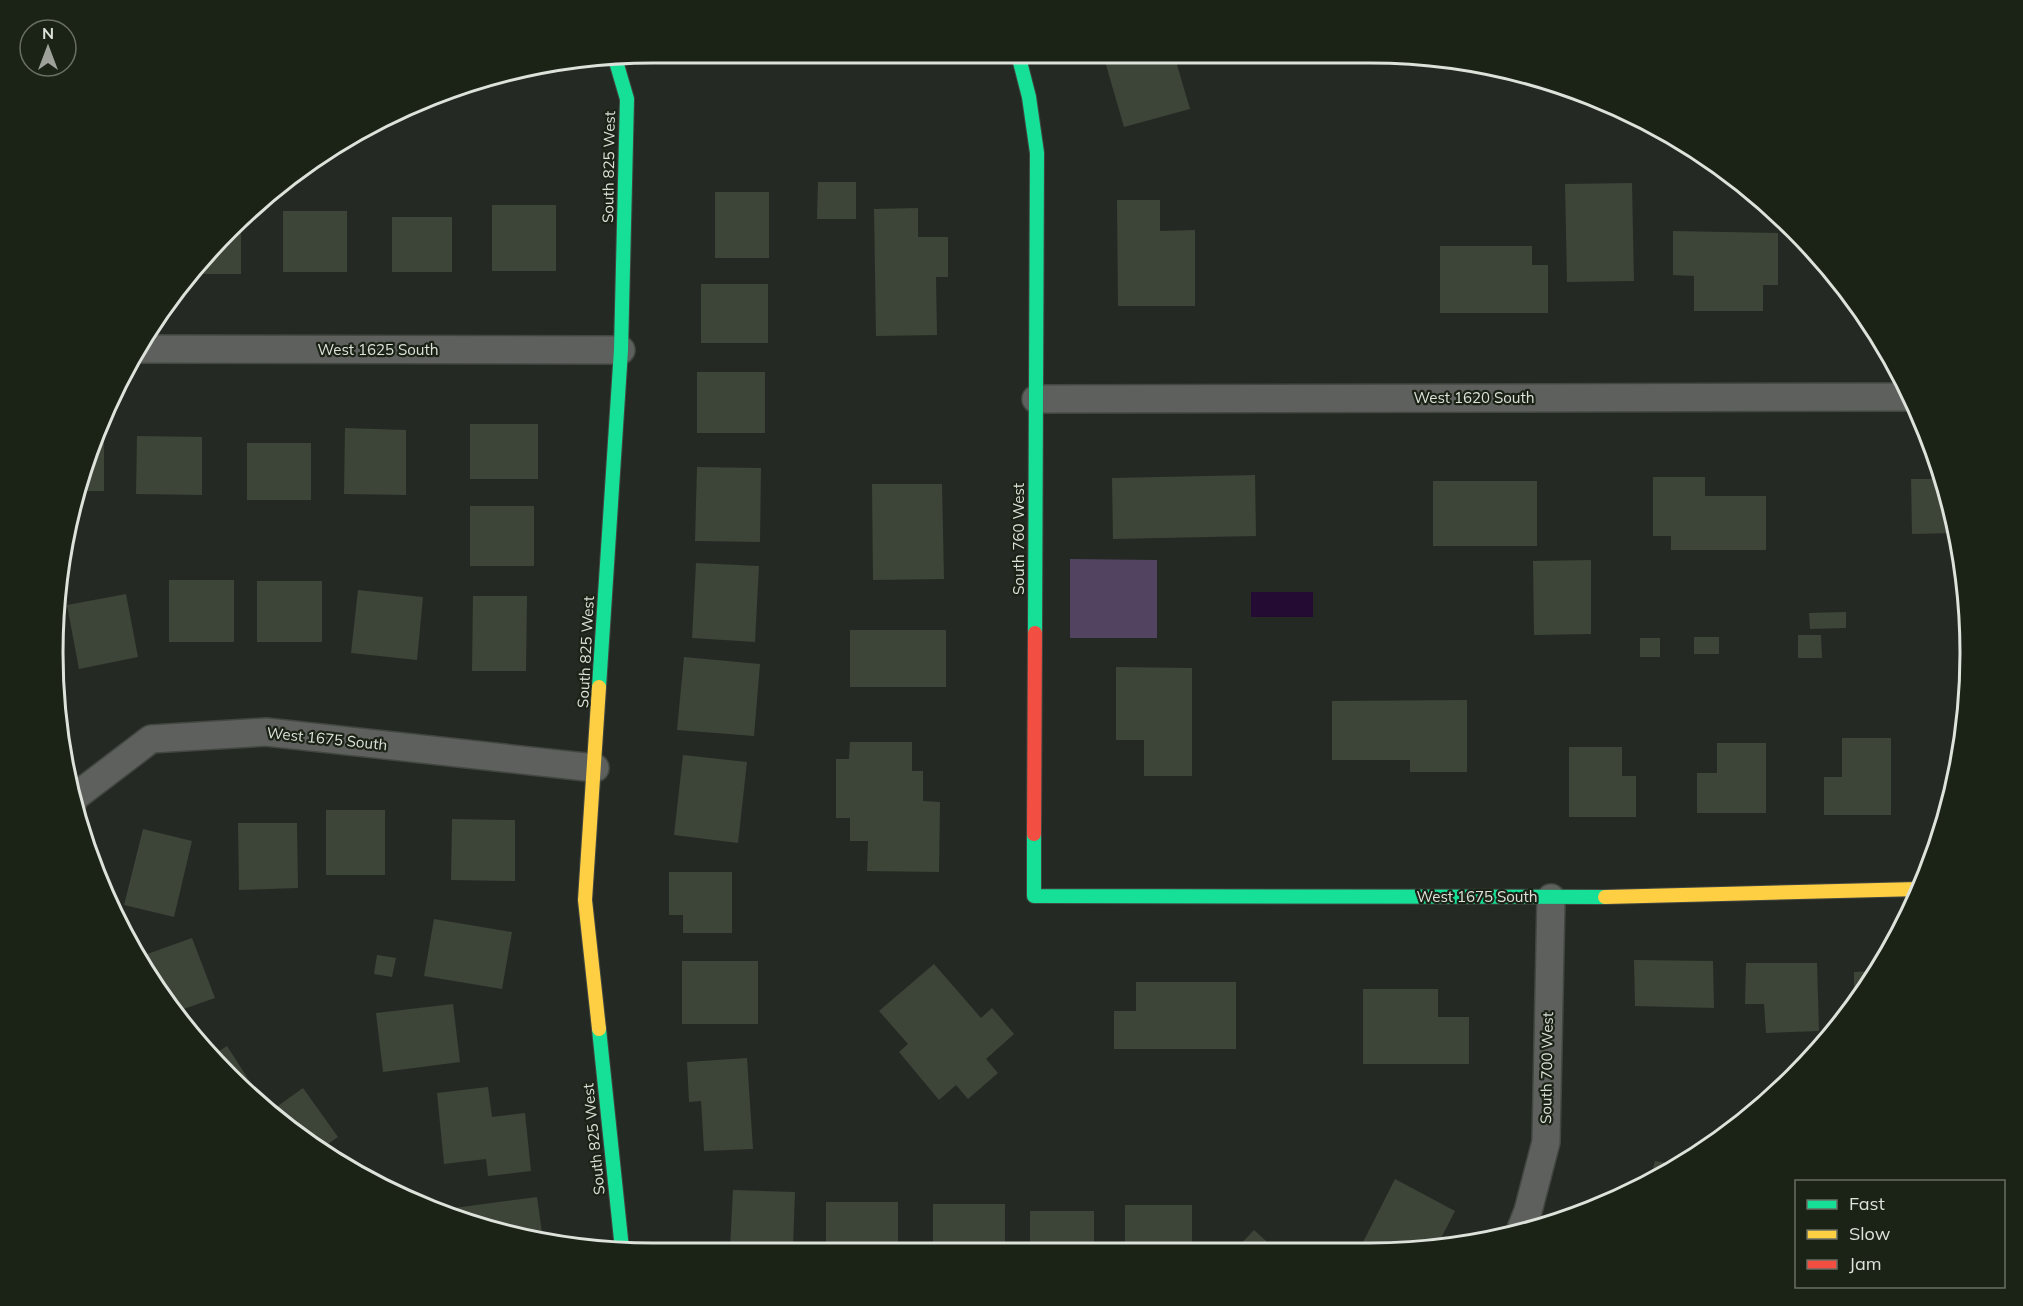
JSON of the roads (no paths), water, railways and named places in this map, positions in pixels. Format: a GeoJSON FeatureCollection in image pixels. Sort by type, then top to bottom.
{"type":"FeatureCollection","features":[{"type":"Feature","properties":{"kind":"street","name":"South 760 West"},"geometry":{"type":"LineString","coordinates":[[1020,63],[1034,126],[1037,182],[1034,896]]}},
{"type":"Feature","properties":{"kind":"street","name":"South 825 West"},"geometry":{"type":"LineString","coordinates":[[617,64],[627,99],[621,350],[585,900],[621,1242]]}},
{"type":"Feature","properties":{"kind":"street","name":"West 1625 South"},"geometry":{"type":"LineString","coordinates":[[147,349],[621,350]]}},
{"type":"Feature","properties":{"kind":"street","name":"West 1620 South"},"geometry":{"type":"LineString","coordinates":[[1036,399],[1901,397]]}},
{"type":"Feature","properties":{"kind":"street","name":"West 1675 South"},"geometry":{"type":"LineString","coordinates":[[80,795],[152,740],[266,732],[595,768]]}},
{"type":"Feature","properties":{"kind":"street","name":"West 1675 South"},"geometry":{"type":"LineString","coordinates":[[1034,896],[1551,898],[1910,889]]}},
{"type":"Feature","properties":{"kind":"street","name":"South 700 West"},"geometry":{"type":"LineString","coordinates":[[1524,1223],[1546,1142],[1551,898]]}}]}
